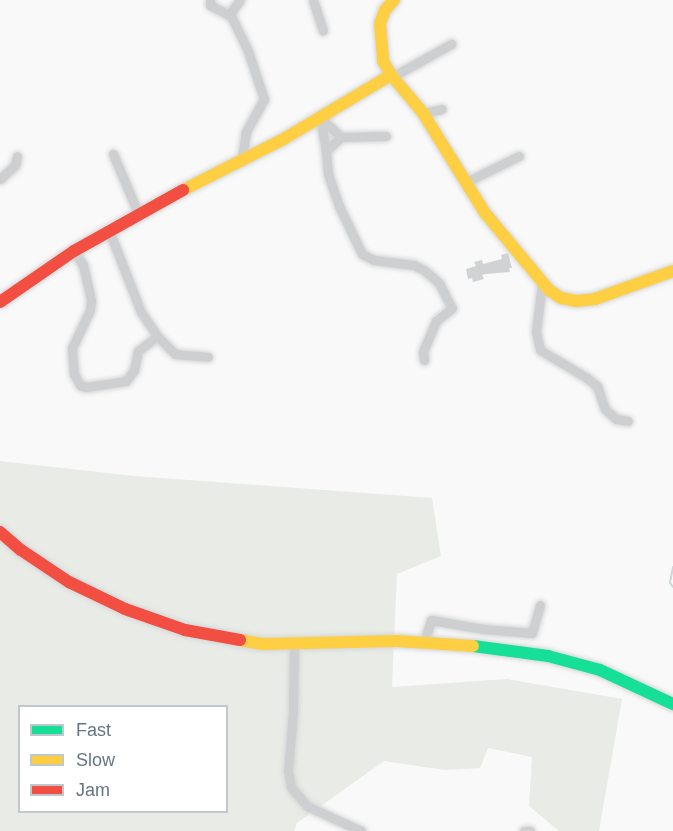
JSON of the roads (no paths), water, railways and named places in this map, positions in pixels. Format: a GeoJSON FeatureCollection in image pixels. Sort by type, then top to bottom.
{"type":"FeatureCollection","features":[{"type":"Feature","properties":{"kind":"street"},"geometry":{"type":"LineString","coordinates":[[210,0],[210,5],[231,16],[248,51],[264,99],[246,132],[241,162]]}},
{"type":"Feature","properties":{"kind":"street"},"geometry":{"type":"LineString","coordinates":[[231,16],[231,12],[240,0]]}},
{"type":"Feature","properties":{"kind":"street"},"geometry":{"type":"LineString","coordinates":[[313,0],[323,30]]}},
{"type":"Feature","properties":{"kind":"street"},"geometry":{"type":"LineString","coordinates":[[394,0],[385,10],[380,24],[383,61],[391,76],[423,112],[485,213],[542,283],[561,298],[577,301],[615,293],[673,271]]}},
{"type":"Feature","properties":{"kind":"street"},"geometry":{"type":"LineString","coordinates":[[0,302],[74,251],[110,233],[138,213],[241,162],[451,44]]}},
{"type":"Feature","properties":{"kind":"street"},"geometry":{"type":"LineString","coordinates":[[423,112],[442,109]]}},
{"type":"Feature","properties":{"kind":"street"},"geometry":{"type":"LineString","coordinates":[[320,117],[341,137]]}},
{"type":"Feature","properties":{"kind":"street"},"geometry":{"type":"LineString","coordinates":[[320,117],[330,186],[362,254],[374,260],[414,265],[439,283],[446,293],[452,308],[436,321],[423,352],[424,360]]}},
{"type":"Feature","properties":{"kind":"street"},"geometry":{"type":"LineString","coordinates":[[326,151],[341,137],[386,136]]}},
{"type":"Feature","properties":{"kind":"street"},"geometry":{"type":"LineString","coordinates":[[113,154],[138,213]]}},
{"type":"Feature","properties":{"kind":"street"},"geometry":{"type":"LineString","coordinates":[[0,179],[15,165],[17,156]]}},
{"type":"Feature","properties":{"kind":"street"},"geometry":{"type":"LineString","coordinates":[[466,182],[519,156]]}},
{"type":"Feature","properties":{"kind":"street"},"geometry":{"type":"LineString","coordinates":[[110,233],[141,312],[157,336],[175,354],[208,357]]}},
{"type":"Feature","properties":{"kind":"street"},"geometry":{"type":"LineString","coordinates":[[74,251],[83,266],[92,300],[90,310],[72,348],[74,374],[80,385],[93,386],[126,381],[134,370],[138,351],[157,336]]}},
{"type":"Feature","properties":{"kind":"street"},"geometry":{"type":"LineString","coordinates":[[542,283],[537,332],[540,350],[587,378],[597,387],[605,409],[615,419],[628,421]]}},
{"type":"Feature","properties":{"kind":"street"},"geometry":{"type":"LineString","coordinates":[[0,532],[21,550],[69,582],[125,609],[185,630],[235,641],[263,644],[424,642],[500,648],[548,656],[600,670],[673,704]]}},
{"type":"Feature","properties":{"kind":"street"},"geometry":{"type":"LineString","coordinates":[[424,642],[431,621],[483,629],[532,633],[540,605]]}},
{"type":"Feature","properties":{"kind":"street"},"geometry":{"type":"LineString","coordinates":[[294,642],[293,712],[288,771],[291,787],[297,798],[307,806],[361,831]]}},
{"type":"Feature","properties":{"kind":"street"},"geometry":{"type":"LineString","coordinates":[[524,831],[530,831]]}},
{"type":"Feature","properties":{"kind":"waterway"},"geometry":{"type":"LineString","coordinates":[[673,567],[670,583],[673,587]]}}]}
